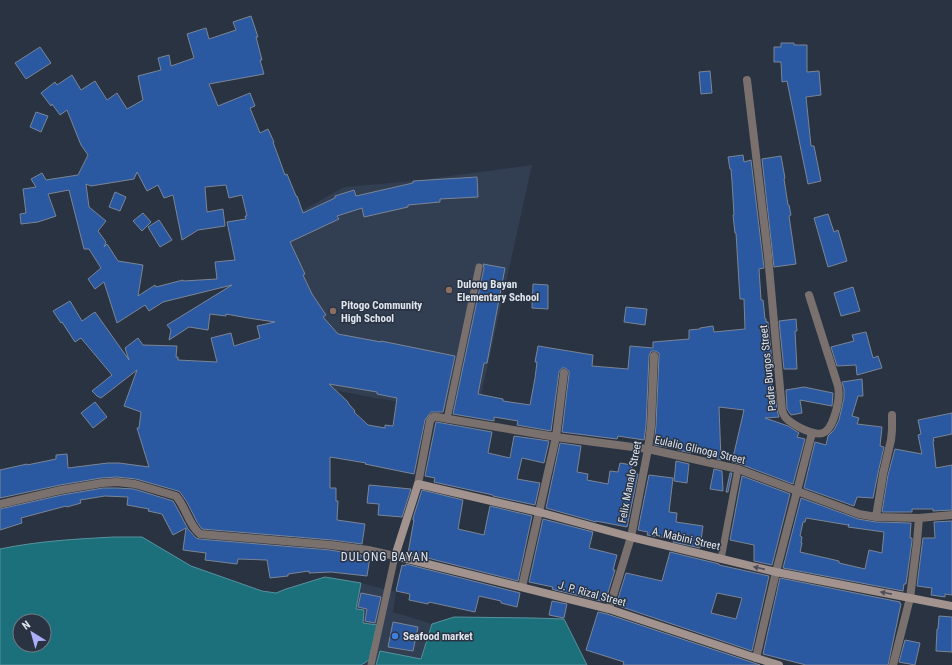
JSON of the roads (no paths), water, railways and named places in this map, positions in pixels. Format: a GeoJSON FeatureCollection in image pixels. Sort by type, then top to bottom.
{"type":"FeatureCollection","features":[{"type":"Feature","properties":{"kind":"street","name":"Padre Burgos Street"},"geometry":{"type":"LineString","coordinates":[[747,80],[768,256],[782,410],[787,419],[812,433]]}},
{"type":"Feature","properties":{"kind":"street"},"geometry":{"type":"LineString","coordinates":[[756,658],[796,491],[812,433],[821,434],[830,428],[838,403],[838,386],[809,295]]}},
{"type":"Feature","properties":{"kind":"street","name":"Felix Manalo Street"},"geometry":{"type":"LineString","coordinates":[[609,610],[630,537],[648,449],[651,426],[654,356]]}},
{"type":"Feature","properties":{"kind":"street"},"geometry":{"type":"LineString","coordinates":[[522,587],[556,437],[564,373]]}},
{"type":"Feature","properties":{"kind":"street"},"geometry":{"type":"LineString","coordinates":[[876,516],[883,474],[891,440],[892,414]]}},
{"type":"Feature","properties":{"kind":"street","name":"Eulalio Glinoga Street"},"geometry":{"type":"LineString","coordinates":[[418,484],[430,421],[433,417],[437,417],[556,437],[648,449],[738,469],[859,514],[919,518],[952,515]]}},
{"type":"Feature","properties":{"kind":"street"},"geometry":{"type":"LineString","coordinates":[[0,504],[61,490],[102,483],[117,482],[135,484],[176,496],[195,530],[200,534],[331,545],[368,550],[395,556],[418,484]]}},
{"type":"Feature","properties":{"kind":"street","name":"A. Mabini Street"},"geometry":{"type":"LineString","coordinates":[[418,484],[539,512],[630,537],[776,572],[952,606]]}},
{"type":"Feature","properties":{"kind":"street"},"geometry":{"type":"LineString","coordinates":[[893,665],[910,598],[919,518]]}},
{"type":"Feature","properties":{"kind":"street","name":"J. P. Rizal Street"},"geometry":{"type":"LineString","coordinates":[[395,556],[609,610],[779,665]]}},
{"type":"Feature","properties":{"kind":"lane"},"geometry":{"type":"LineString","coordinates":[[447,419],[479,267]]}},
{"type":"Feature","properties":{"kind":"lane"},"geometry":{"type":"LineString","coordinates":[[721,559],[738,469]]}},
{"type":"Feature","properties":{"kind":"lane"},"geometry":{"type":"LineString","coordinates":[[371,665],[395,556]]}},
{"type":"Feature","properties":{"kind":"water"},"geometry":{"type":"Polygon","coordinates":[[[142,537],[191,566],[262,591],[276,593],[325,577],[361,583],[356,609],[364,610],[363,623],[377,625],[369,660],[361,665],[0,665],[0,549],[43,542],[142,537]]]}},
{"type":"Feature","properties":{"kind":"water"},"geometry":{"type":"Polygon","coordinates":[[[454,617],[564,619],[587,665],[376,665],[380,651],[421,659],[432,624],[454,617]]]}},
{"type":"Feature","properties":{"kind":"place","name":"Dulong Bayan Elementary School"},"geometry":{"type":"Point","coordinates":[449,290]}},
{"type":"Feature","properties":{"kind":"place","name":"Pitogo Community High School"},"geometry":{"type":"Point","coordinates":[333,311]}},
{"type":"Feature","properties":{"kind":"place","name":"Seafood market"},"geometry":{"type":"Point","coordinates":[395,636]}},
{"type":"Feature","properties":{"kind":"district","name":"DULONG BAYAN"},"geometry":{"type":"Point","coordinates":[385,557]}}]}
